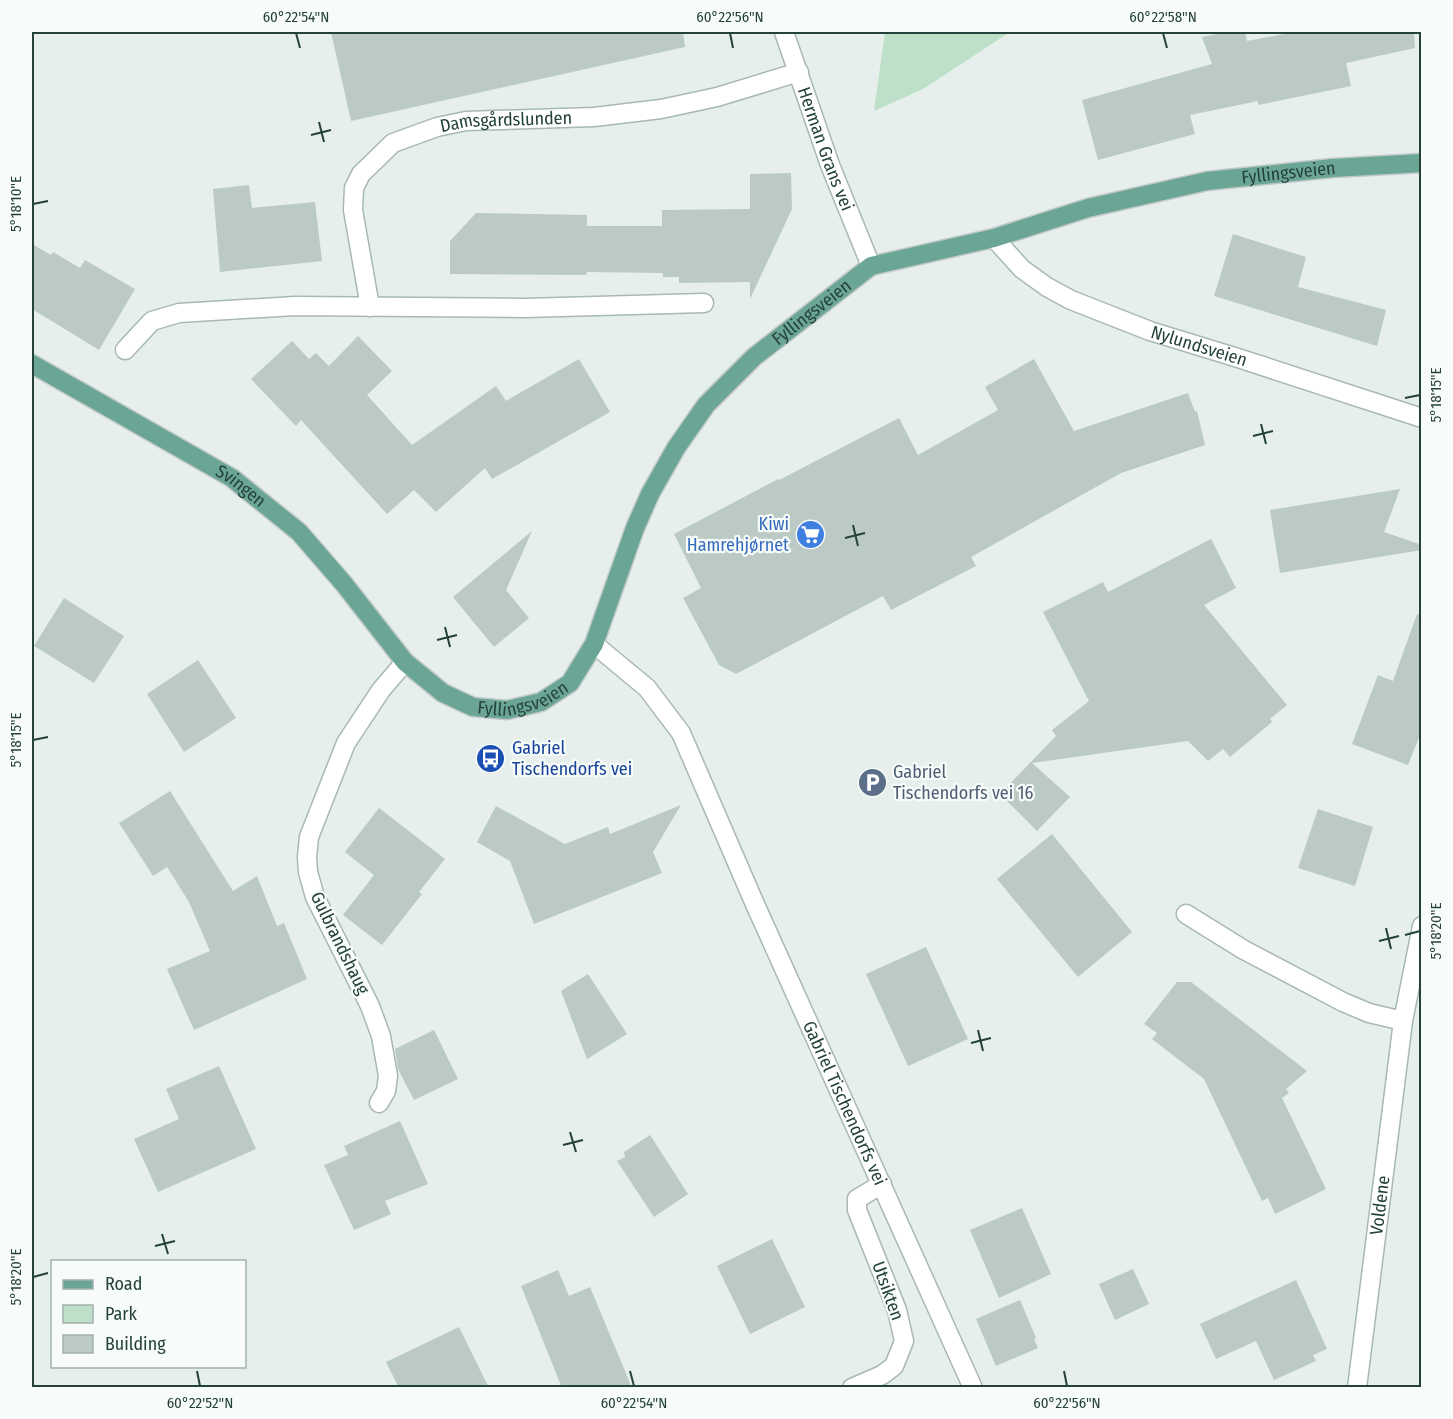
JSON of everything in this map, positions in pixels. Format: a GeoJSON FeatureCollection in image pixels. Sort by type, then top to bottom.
{"type":"FeatureCollection","features":[{"type":"Feature","properties":{"kind":"main road","name":"Fyllingsveien"},"geometry":{"type":"LineString","coordinates":[[405,662],[442,693],[473,707],[507,710],[542,702],[570,683],[594,644],[635,528],[650,494],[676,448],[706,405],[754,357],[871,266],[994,238],[1088,208],[1207,181],[1298,171],[1422,163]]}},
{"type":"Feature","properties":{"kind":"main road","name":"Svingen"},"geometry":{"type":"LineString","coordinates":[[32,364],[232,478],[299,532],[344,584],[405,662]]}},
{"type":"Feature","properties":{"kind":"street","name":"Herman Grans vei"},"geometry":{"type":"LineString","coordinates":[[784,32],[830,165],[871,266]]}},
{"type":"Feature","properties":{"kind":"street","name":"Damsgårdslunden"},"geometry":{"type":"LineString","coordinates":[[370,307],[353,210],[354,188],[361,174],[393,142],[437,127],[466,121],[594,117],[661,109],[717,97],[799,72]]}},
{"type":"Feature","properties":{"kind":"street","name":"Nylundsveien"},"geometry":{"type":"LineString","coordinates":[[994,238],[1022,269],[1071,300],[1150,331],[1422,418]]}},
{"type":"Feature","properties":{"kind":"street"},"geometry":{"type":"LineString","coordinates":[[125,350],[152,321],[179,313],[295,306],[525,308],[704,303]]}},
{"type":"Feature","properties":{"kind":"street","name":"Gabriel Tischendorfs vei"},"geometry":{"type":"LineString","coordinates":[[594,644],[646,688],[681,733],[754,902],[973,1388]]}},
{"type":"Feature","properties":{"kind":"street","name":"Gulbrandshaug"},"geometry":{"type":"LineString","coordinates":[[379,1103],[386,1091],[388,1076],[381,1036],[370,1006],[315,897],[308,872],[307,858],[309,837],[346,743],[381,690],[405,662]]}},
{"type":"Feature","properties":{"kind":"street"},"geometry":{"type":"LineString","coordinates":[[1186,914],[1244,950],[1343,1002],[1369,1013],[1403,1021]]}},
{"type":"Feature","properties":{"kind":"street","name":"Voldene"},"geometry":{"type":"LineString","coordinates":[[1357,1388],[1403,1021],[1422,926]]}},
{"type":"Feature","properties":{"kind":"street","name":"Utsikten"},"geometry":{"type":"LineString","coordinates":[[852,1388],[882,1375],[894,1366],[904,1341],[897,1310],[857,1210],[857,1199],[882,1184]]}},
{"type":"Feature","properties":{"kind":"green space"},"geometry":{"type":"Polygon","coordinates":[[[885,32],[1010,32],[923,89],[874,111],[885,32]]]}},
{"type":"Feature","properties":{"kind":"building"},"geometry":{"type":"Polygon","coordinates":[[[331,32],[683,32],[685,47],[351,121],[331,32]]]}},
{"type":"Feature","properties":{"kind":"building"},"geometry":{"type":"Polygon","coordinates":[[[1228,32],[1245,32],[1247,41],[1295,32],[1414,32],[1415,48],[1346,63],[1351,86],[1258,105],[1258,101],[1190,115],[1195,134],[1098,160],[1082,100],[1212,64],[1202,37],[1228,32]]]}},
{"type":"Feature","properties":{"kind":"building"},"geometry":{"type":"Polygon","coordinates":[[[791,173],[792,209],[750,299],[750,282],[679,283],[679,277],[663,277],[663,273],[450,274],[450,241],[476,213],[587,215],[587,226],[662,226],[662,210],[750,209],[750,174],[791,173]]]}},
{"type":"Feature","properties":{"kind":"building"},"geometry":{"type":"Polygon","coordinates":[[[249,185],[252,208],[315,202],[322,261],[220,272],[213,189],[249,185]]]}},
{"type":"Feature","properties":{"kind":"building"},"geometry":{"type":"Polygon","coordinates":[[[1233,234],[1306,257],[1298,287],[1386,310],[1377,346],[1214,296],[1233,234]]]}},
{"type":"Feature","properties":{"kind":"building"},"geometry":{"type":"Polygon","coordinates":[[[32,244],[51,255],[53,252],[80,268],[85,260],[135,289],[99,350],[32,309],[32,244]]]}},
{"type":"Feature","properties":{"kind":"building"},"geometry":{"type":"Polygon","coordinates":[[[358,336],[392,371],[367,395],[412,445],[496,386],[506,401],[579,359],[610,412],[492,479],[485,468],[436,512],[414,490],[387,514],[301,420],[296,426],[251,379],[292,341],[309,359],[316,353],[329,366],[358,336]]]}},
{"type":"Feature","properties":{"kind":"building"},"geometry":{"type":"Polygon","coordinates":[[[1034,359],[1074,431],[1188,393],[1195,412],[1197,411],[1205,445],[1121,473],[971,557],[976,566],[891,610],[883,596],[736,674],[719,665],[683,598],[701,588],[674,534],[899,418],[918,455],[998,410],[985,387],[1034,359]]]}},
{"type":"Feature","properties":{"kind":"building"},"geometry":{"type":"Polygon","coordinates":[[[1400,489],[1384,532],[1422,545],[1422,550],[1280,573],[1270,510],[1400,489]]]}},
{"type":"Feature","properties":{"kind":"building"},"geometry":{"type":"Polygon","coordinates":[[[532,531],[506,590],[529,618],[494,647],[453,597],[532,531]]]}},
{"type":"Feature","properties":{"kind":"building"},"geometry":{"type":"Polygon","coordinates":[[[1211,539],[1236,588],[1204,605],[1287,705],[1270,719],[1272,722],[1230,757],[1223,749],[1208,761],[1188,741],[1032,763],[1070,797],[1037,831],[1000,794],[1056,736],[1052,730],[1089,701],[1043,612],[1103,582],[1108,592],[1211,539]]]}},
{"type":"Feature","properties":{"kind":"building"},"geometry":{"type":"Polygon","coordinates":[[[64,598],[124,636],[94,683],[34,646],[64,598]]]}},
{"type":"Feature","properties":{"kind":"building"},"geometry":{"type":"Polygon","coordinates":[[[1417,614],[1422,615],[1422,730],[1408,765],[1352,744],[1378,675],[1393,681],[1417,614]]]}},
{"type":"Feature","properties":{"kind":"building"},"geometry":{"type":"Polygon","coordinates":[[[198,660],[236,718],[184,752],[147,694],[198,660]]]}},
{"type":"Feature","properties":{"kind":"building"},"geometry":{"type":"Polygon","coordinates":[[[170,791],[233,891],[257,876],[277,926],[284,923],[307,979],[194,1030],[167,969],[210,951],[189,902],[167,867],[153,876],[119,823],[170,791]]]}},
{"type":"Feature","properties":{"kind":"building"},"geometry":{"type":"Polygon","coordinates":[[[681,805],[653,852],[662,873],[534,924],[510,861],[477,842],[496,806],[565,844],[608,827],[610,834],[681,805]]]}},
{"type":"Feature","properties":{"kind":"building"},"geometry":{"type":"Polygon","coordinates":[[[379,808],[445,859],[419,892],[422,894],[382,945],[343,915],[374,875],[345,852],[379,808]]]}},
{"type":"Feature","properties":{"kind":"building"},"geometry":{"type":"Polygon","coordinates":[[[1318,809],[1373,827],[1355,886],[1298,868],[1318,809]]]}},
{"type":"Feature","properties":{"kind":"building"},"geometry":{"type":"Polygon","coordinates":[[[1052,834],[1132,932],[1078,977],[997,879],[1052,834]]]}},
{"type":"Feature","properties":{"kind":"building"},"geometry":{"type":"Polygon","coordinates":[[[926,947],[968,1039],[908,1066],[866,974],[926,947]]]}},
{"type":"Feature","properties":{"kind":"building"},"geometry":{"type":"Polygon","coordinates":[[[588,974],[627,1034],[587,1059],[561,991],[588,974]]]}},
{"type":"Feature","properties":{"kind":"building"},"geometry":{"type":"Polygon","coordinates":[[[1177,982],[1191,982],[1307,1071],[1286,1089],[1289,1093],[1282,1098],[1326,1189],[1275,1214],[1268,1198],[1262,1201],[1204,1079],[1152,1039],[1157,1033],[1144,1024],[1177,982]]]}},
{"type":"Feature","properties":{"kind":"building"},"geometry":{"type":"Polygon","coordinates":[[[434,1030],[458,1079],[414,1100],[398,1069],[395,1049],[434,1030]]]}},
{"type":"Feature","properties":{"kind":"building"},"geometry":{"type":"Polygon","coordinates":[[[219,1066],[256,1149],[158,1192],[134,1139],[179,1119],[166,1089],[219,1066]]]}},
{"type":"Feature","properties":{"kind":"building"},"geometry":{"type":"Polygon","coordinates":[[[400,1121],[428,1184],[385,1201],[391,1214],[354,1230],[324,1165],[348,1155],[344,1146],[400,1121]]]}},
{"type":"Feature","properties":{"kind":"building"},"geometry":{"type":"Polygon","coordinates":[[[650,1135],[688,1194],[654,1217],[617,1161],[625,1157],[624,1152],[650,1135]]]}},
{"type":"Feature","properties":{"kind":"building"},"geometry":{"type":"Polygon","coordinates":[[[1022,1208],[1051,1274],[999,1298],[970,1230],[1022,1208]]]}},
{"type":"Feature","properties":{"kind":"building"},"geometry":{"type":"Polygon","coordinates":[[[772,1239],[805,1307],[750,1334],[717,1266],[772,1239]]]}},
{"type":"Feature","properties":{"kind":"building"},"geometry":{"type":"Polygon","coordinates":[[[1133,1269],[1149,1304],[1115,1320],[1099,1284],[1133,1269]]]}},
{"type":"Feature","properties":{"kind":"building"},"geometry":{"type":"Polygon","coordinates":[[[558,1270],[569,1296],[590,1287],[632,1388],[562,1388],[521,1286],[558,1270]]]}},
{"type":"Feature","properties":{"kind":"building"},"geometry":{"type":"Polygon","coordinates":[[[1296,1280],[1327,1349],[1313,1355],[1316,1361],[1274,1380],[1256,1341],[1216,1359],[1200,1324],[1296,1280]]]}},
{"type":"Feature","properties":{"kind":"building"},"geometry":{"type":"Polygon","coordinates":[[[1020,1300],[1038,1348],[996,1366],[976,1319],[1020,1300]]]}},
{"type":"Feature","properties":{"kind":"building"},"geometry":{"type":"Polygon","coordinates":[[[459,1327],[489,1388],[399,1388],[386,1362],[459,1327]]]}},
{"type":"Feature","properties":{"kind":"place","name":"Kiwi Hamrehjørnet"},"geometry":{"type":"Point","coordinates":[810,534]}},
{"type":"Feature","properties":{"kind":"place","name":"Gabriel Tischendorfs vei"},"geometry":{"type":"Point","coordinates":[491,758]}},
{"type":"Feature","properties":{"kind":"place","name":"Gabriel Tischendorfs vei 16"},"geometry":{"type":"Point","coordinates":[872,782]}}]}
